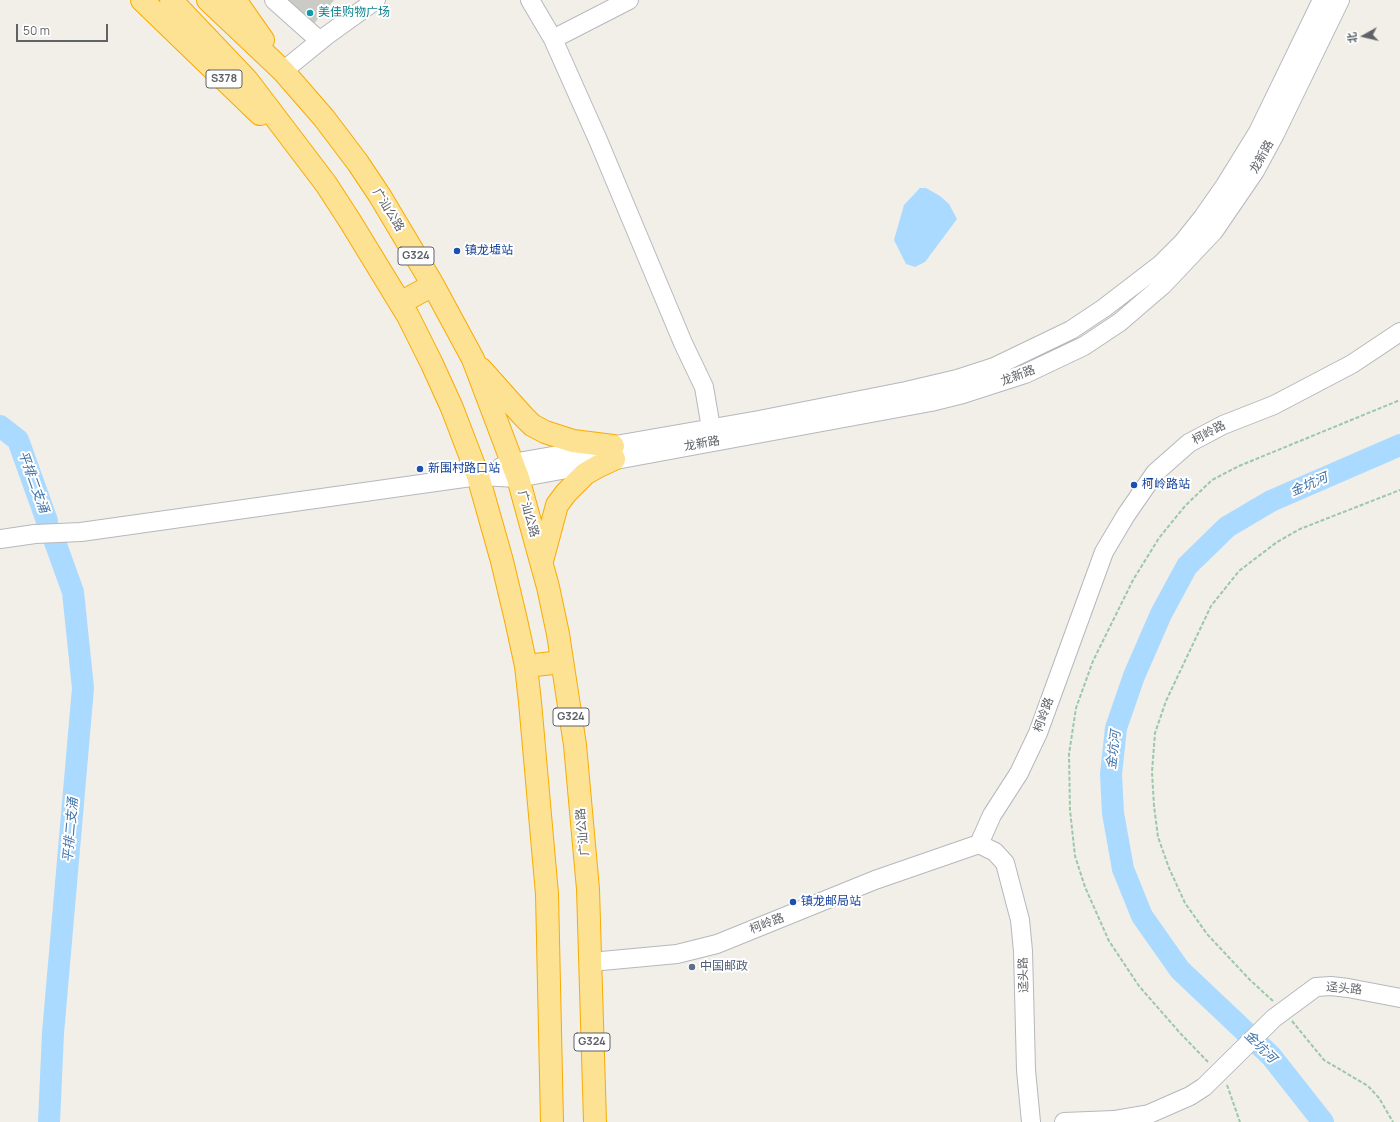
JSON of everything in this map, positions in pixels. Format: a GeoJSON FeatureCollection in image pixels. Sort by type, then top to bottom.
{"type":"FeatureCollection","features":[{"type":"Feature","properties":{"kind":"highway","name":"S378"},"geometry":{"type":"LineString","coordinates":[[142,0],[305,158]]}},
{"type":"Feature","properties":{"kind":"highway","name":"G324"},"geometry":{"type":"LineString","coordinates":[[171,0],[247,80],[350,221],[400,303],[432,364],[452,408],[478,476],[502,561],[526,666],[546,894],[552,1122]]}},
{"type":"Feature","properties":{"kind":"highway","name":"广汕公路"},"geometry":{"type":"LineString","coordinates":[[208,0],[283,72],[324,118],[358,163],[405,236],[473,359],[515,470],[542,562],[558,634],[575,745],[588,882],[595,1122]]}},
{"type":"Feature","properties":{"kind":"highway"},"geometry":{"type":"LineString","coordinates":[[235,0],[283,72]]}},
{"type":"Feature","properties":{"kind":"highway"},"geometry":{"type":"LineString","coordinates":[[400,303],[433,285]]}},
{"type":"Feature","properties":{"kind":"highway"},"geometry":{"type":"LineString","coordinates":[[473,359],[532,425],[558,437],[614,452]]}},
{"type":"Feature","properties":{"kind":"highway"},"geometry":{"type":"LineString","coordinates":[[542,562],[557,505],[566,493],[585,474],[614,452]]}},
{"type":"Feature","properties":{"kind":"highway"},"geometry":{"type":"LineString","coordinates":[[526,666],[562,662]]}},
{"type":"Feature","properties":{"kind":"street"},"geometry":{"type":"LineString","coordinates":[[274,0],[320,41]]}},
{"type":"Feature","properties":{"kind":"street"},"geometry":{"type":"LineString","coordinates":[[283,72],[320,41],[376,0]]}},
{"type":"Feature","properties":{"kind":"street"},"geometry":{"type":"LineString","coordinates":[[530,0],[553,39],[598,140],[683,343],[704,387],[711,428]]}},
{"type":"Feature","properties":{"kind":"street"},"geometry":{"type":"LineString","coordinates":[[553,39],[629,0]]}},
{"type":"Feature","properties":{"kind":"street","name":"龙新路"},"geometry":{"type":"LineString","coordinates":[[614,452],[711,428],[906,391],[957,379],[994,367],[1071,330],[1104,308],[1160,265],[1183,242],[1220,193],[1258,132],[1322,0]]}},
{"type":"Feature","properties":{"kind":"street","name":"龙新路"},"geometry":{"type":"LineString","coordinates":[[0,539],[35,534],[81,532],[478,476],[614,452],[875,413],[963,394],[1025,374],[1084,346],[1120,322],[1139,307],[1177,272],[1214,231],[1235,202],[1265,152],[1340,0]]}},
{"type":"Feature","properties":{"kind":"street","name":"柯岭路"},"geometry":{"type":"LineString","coordinates":[[591,962],[677,954],[717,944],[875,880],[979,844],[992,815],[1019,773],[1038,734],[1104,552],[1126,515],[1155,473],[1189,443],[1223,425],[1274,405],[1352,364],[1400,332]]}},
{"type":"Feature","properties":{"kind":"street","name":"迳头路"},"geometry":{"type":"LineString","coordinates":[[979,844],[995,852],[1005,863],[1020,920],[1023,951],[1026,1070],[1031,1122]]}},
{"type":"Feature","properties":{"kind":"street","name":"迳头路"},"geometry":{"type":"LineString","coordinates":[[1219,1072],[1279,1015],[1316,987],[1331,986],[1369,991],[1400,998]]}},
{"type":"Feature","properties":{"kind":"street"},"geometry":{"type":"LineString","coordinates":[[1064,1122],[1114,1120],[1149,1114],[1190,1096],[1204,1087],[1219,1072]]}},
{"type":"Feature","properties":{"kind":"path"},"geometry":{"type":"LineString","coordinates":[[1240,1122],[1233,1100],[1219,1072],[1180,1033],[1139,986],[1109,941],[1085,888],[1075,856],[1070,810],[1070,754],[1076,708],[1093,661],[1133,580],[1159,538],[1185,506],[1212,480],[1239,466],[1400,400]]}},
{"type":"Feature","properties":{"kind":"path"},"geometry":{"type":"LineString","coordinates":[[1393,1122],[1379,1098],[1368,1086],[1324,1060],[1279,1015],[1250,980],[1207,934],[1185,903],[1169,868],[1158,837],[1152,772],[1155,733],[1166,700],[1211,606],[1239,571],[1277,542],[1300,529],[1400,490]]}},
{"type":"Feature","properties":{"kind":"water"},"geometry":{"type":"Polygon","coordinates":[[[920,188],[926,188],[940,196],[949,204],[957,219],[925,262],[915,267],[906,264],[894,240],[904,205],[920,188]]]}},
{"type":"Feature","properties":{"kind":"building","name":"美佳购物广场"},"geometry":{"type":"Polygon","coordinates":[[[283,0],[334,0],[312,26],[283,0]]]}},
{"type":"Feature","properties":{"kind":"waterway","name":"平排二支涌"},"geometry":{"type":"LineString","coordinates":[[0,426],[18,440],[47,521]]}},
{"type":"Feature","properties":{"kind":"waterway","name":"金坑河"},"geometry":{"type":"LineString","coordinates":[[1323,1122],[1271,1056],[1180,970],[1142,916],[1123,869],[1113,813],[1111,774],[1116,728],[1134,676],[1161,614],[1187,566],[1227,527],[1271,501],[1400,445]]}},
{"type":"Feature","properties":{"kind":"waterway","name":"平排二支涌"},"geometry":{"type":"LineString","coordinates":[[49,1122],[53,1033],[83,688],[73,592],[55,542]]}},
{"type":"Feature","properties":{"kind":"place","name":"美佳购物广场"},"geometry":{"type":"Point","coordinates":[310,13]}},
{"type":"Feature","properties":{"kind":"place","name":"镇龙墟站"},"geometry":{"type":"Point","coordinates":[457,251]}},
{"type":"Feature","properties":{"kind":"place","name":"新围村路口站"},"geometry":{"type":"Point","coordinates":[420,469]}},
{"type":"Feature","properties":{"kind":"place","name":"柯岭路站"},"geometry":{"type":"Point","coordinates":[1134,485]}},
{"type":"Feature","properties":{"kind":"place","name":"镇龙邮局站"},"geometry":{"type":"Point","coordinates":[793,902]}},
{"type":"Feature","properties":{"kind":"place","name":"中国邮政"},"geometry":{"type":"Point","coordinates":[692,967]}}]}
